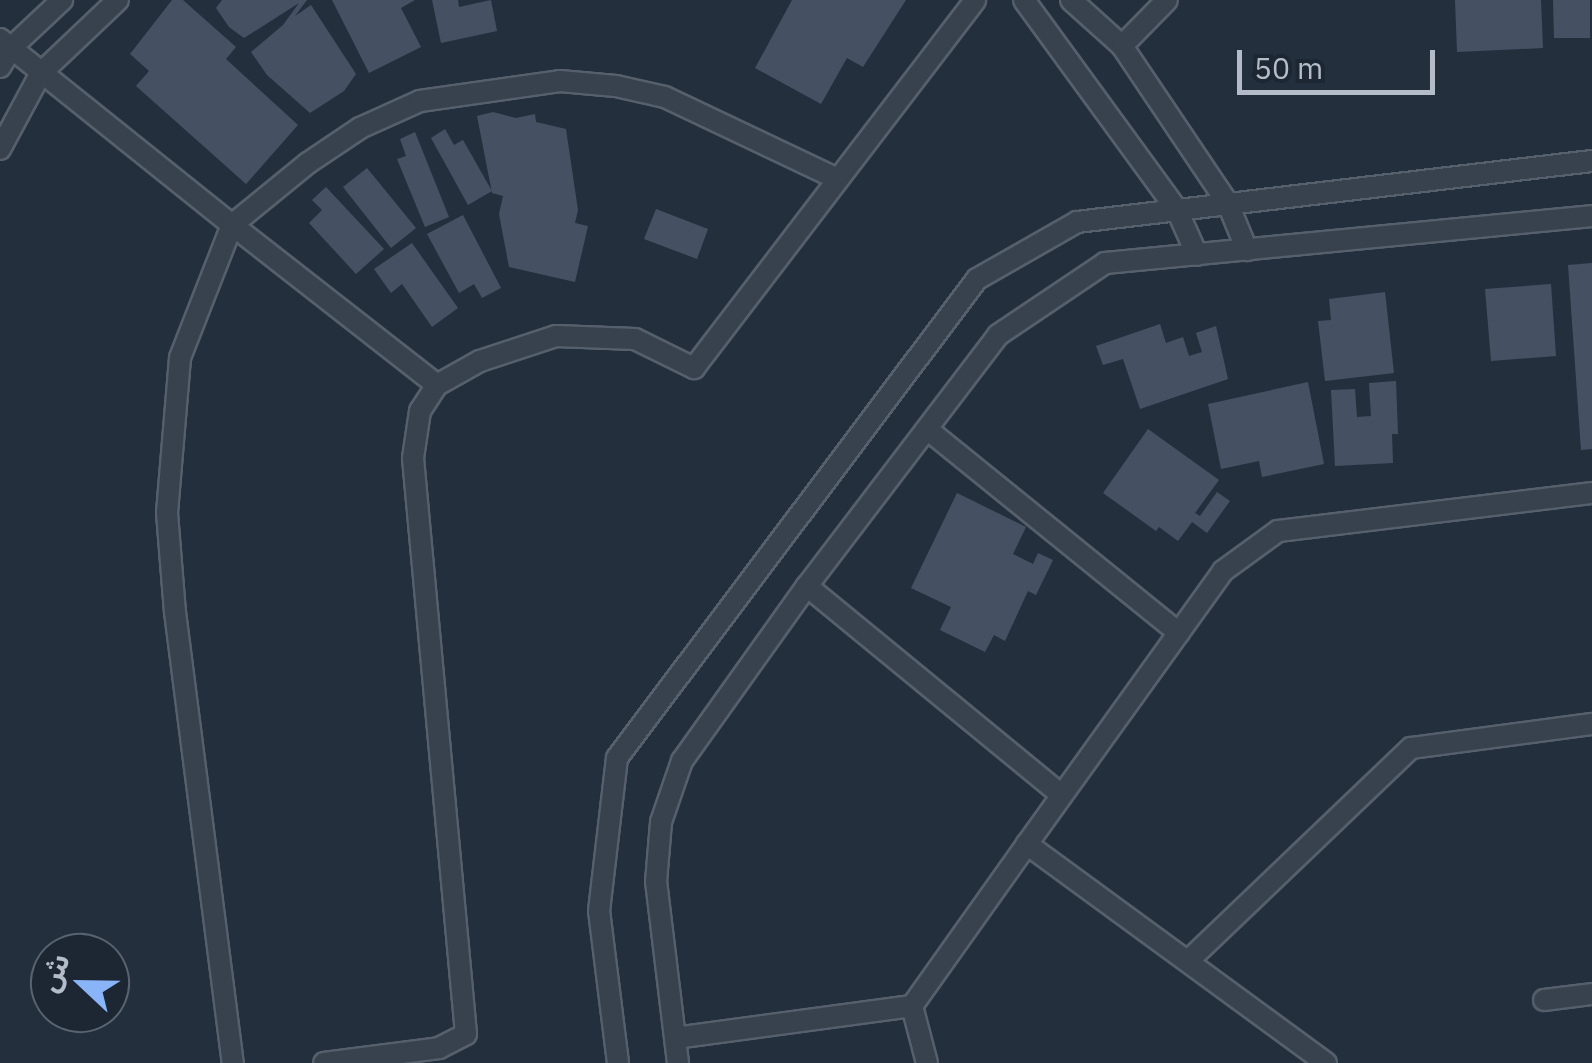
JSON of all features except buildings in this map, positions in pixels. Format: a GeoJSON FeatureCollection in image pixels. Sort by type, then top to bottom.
{"type":"FeatureCollection","features":[{"type":"Feature","properties":{"kind":"street"},"geometry":{"type":"LineString","coordinates":[[0,67],[6,43],[62,0]]}},
{"type":"Feature","properties":{"kind":"street"},"geometry":{"type":"LineString","coordinates":[[0,149],[41,72],[118,0]]}},
{"type":"Feature","properties":{"kind":"street"},"geometry":{"type":"LineString","coordinates":[[324,1063],[439,1048],[466,1034],[413,458],[420,412],[438,385],[480,362],[556,336],[635,339],[694,368],[974,0]]}},
{"type":"Feature","properties":{"kind":"street"},"geometry":{"type":"LineString","coordinates":[[1024,0],[1177,210],[1197,254]]}},
{"type":"Feature","properties":{"kind":"street"},"geometry":{"type":"LineString","coordinates":[[1071,0],[1122,46],[1228,204],[1247,250]]}},
{"type":"Feature","properties":{"kind":"street"},"geometry":{"type":"LineString","coordinates":[[1122,46],[1167,0]]}},
{"type":"Feature","properties":{"kind":"street"},"geometry":{"type":"LineString","coordinates":[[6,43],[438,385]]}},
{"type":"Feature","properties":{"kind":"street"},"geometry":{"type":"LineString","coordinates":[[233,1063],[175,612],[167,513],[180,358],[232,225],[308,163],[360,128],[420,101],[560,81],[665,97],[838,179]]}},
{"type":"Feature","properties":{"kind":"street"},"geometry":{"type":"LineString","coordinates":[[618,1063],[599,911],[616,758],[977,279],[1078,222],[1592,161]]}},
{"type":"Feature","properties":{"kind":"street"},"geometry":{"type":"LineString","coordinates":[[678,1063],[656,882],[661,822],[682,761],[807,586],[998,336],[1105,264],[1592,216]]}},
{"type":"Feature","properties":{"kind":"street"},"geometry":{"type":"LineString","coordinates":[[927,429],[1179,633]]}},
{"type":"Feature","properties":{"kind":"street"},"geometry":{"type":"LineString","coordinates":[[674,1038],[912,1006],[1223,571],[1278,532],[1592,493]]}},
{"type":"Feature","properties":{"kind":"street"},"geometry":{"type":"LineString","coordinates":[[807,586],[1060,794]]}},
{"type":"Feature","properties":{"kind":"street"},"geometry":{"type":"LineString","coordinates":[[1189,960],[1412,748],[1592,724]]}},
{"type":"Feature","properties":{"kind":"street"},"geometry":{"type":"LineString","coordinates":[[1027,844],[1326,1063]]}},
{"type":"Feature","properties":{"kind":"street"},"geometry":{"type":"LineString","coordinates":[[1544,1000],[1592,994]]}},
{"type":"Feature","properties":{"kind":"street"},"geometry":{"type":"LineString","coordinates":[[912,1006],[928,1063]]}}]}
